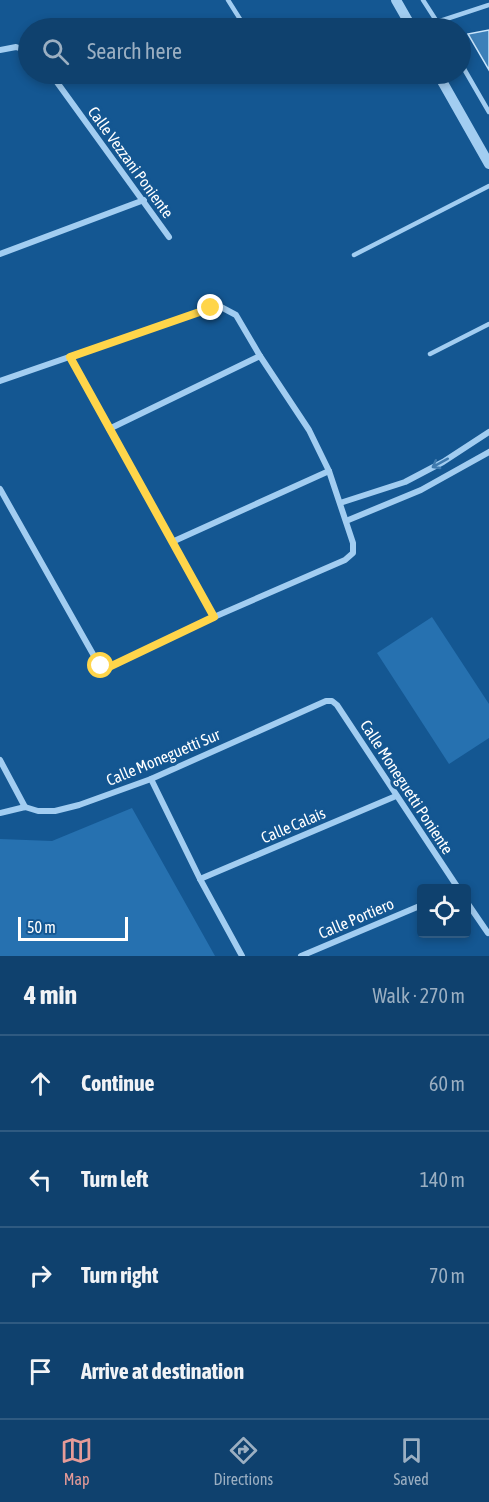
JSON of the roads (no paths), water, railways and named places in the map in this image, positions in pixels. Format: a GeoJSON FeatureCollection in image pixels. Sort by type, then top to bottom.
{"type":"FeatureCollection","features":[{"type":"Feature","properties":{"kind":"street"},"geometry":{"type":"LineString","coordinates":[[396,0],[406,18]]}},
{"type":"Feature","properties":{"kind":"street"},"geometry":{"type":"LineString","coordinates":[[0,50],[18,47]]}},
{"type":"Feature","properties":{"kind":"street","name":"Calle Vezzani Poniente"},"geometry":{"type":"LineString","coordinates":[[58,84],[169,237]]}},
{"type":"Feature","properties":{"kind":"street"},"geometry":{"type":"LineString","coordinates":[[444,84],[489,164]]}},
{"type":"Feature","properties":{"kind":"street"},"geometry":{"type":"LineString","coordinates":[[0,252],[144,201]]}},
{"type":"Feature","properties":{"kind":"street"},"geometry":{"type":"LineString","coordinates":[[0,381],[211,308],[222,307],[236,315],[309,430],[329,471],[354,547],[351,556],[103,668],[98,663],[0,489]]}},
{"type":"Feature","properties":{"kind":"street"},"geometry":{"type":"LineString","coordinates":[[109,429],[260,356]]}},
{"type":"Feature","properties":{"kind":"street"},"geometry":{"type":"LineString","coordinates":[[70,357],[214,617]]}},
{"type":"Feature","properties":{"kind":"street"},"geometry":{"type":"LineString","coordinates":[[340,503],[405,482],[443,462],[489,432]]}},
{"type":"Feature","properties":{"kind":"street"},"geometry":{"type":"LineString","coordinates":[[346,521],[421,490],[489,452]]}},
{"type":"Feature","properties":{"kind":"street"},"geometry":{"type":"LineString","coordinates":[[172,542],[329,471]]}},
{"type":"Feature","properties":{"kind":"street","name":"Calle Moneguetti Sur"},"geometry":{"type":"LineString","coordinates":[[0,813],[25,807],[38,811],[55,811],[79,805],[151,779],[326,701],[332,701]]}},
{"type":"Feature","properties":{"kind":"street","name":"Calle Moneguetti Poniente"},"geometry":{"type":"LineString","coordinates":[[332,701],[337,705],[454,884]]}},
{"type":"Feature","properties":{"kind":"street"},"geometry":{"type":"LineString","coordinates":[[0,760],[25,807]]}},
{"type":"Feature","properties":{"kind":"street"},"geometry":{"type":"LineString","coordinates":[[151,779],[200,879],[242,956]]}},
{"type":"Feature","properties":{"kind":"street","name":"Calle Calais"},"geometry":{"type":"LineString","coordinates":[[200,879],[396,796]]}},
{"type":"Feature","properties":{"kind":"street","name":"Calle Portiero"},"geometry":{"type":"LineString","coordinates":[[302,956],[417,907]]}},
{"type":"Feature","properties":{"kind":"street"},"geometry":{"type":"LineString","coordinates":[[471,909],[488,933]]}},
{"type":"Feature","properties":{"kind":"lane"},"geometry":{"type":"LineString","coordinates":[[228,0],[239,18]]}},
{"type":"Feature","properties":{"kind":"lane"},"geometry":{"type":"LineString","coordinates":[[423,0],[434,18]]}},
{"type":"Feature","properties":{"kind":"lane"},"geometry":{"type":"LineString","coordinates":[[449,18],[489,5]]}},
{"type":"Feature","properties":{"kind":"lane"},"geometry":{"type":"LineString","coordinates":[[471,81],[489,112]]}},
{"type":"Feature","properties":{"kind":"lane"},"geometry":{"type":"LineString","coordinates":[[354,255],[489,186]]}},
{"type":"Feature","properties":{"kind":"lane"},"geometry":{"type":"LineString","coordinates":[[430,354],[489,324]]}}]}
